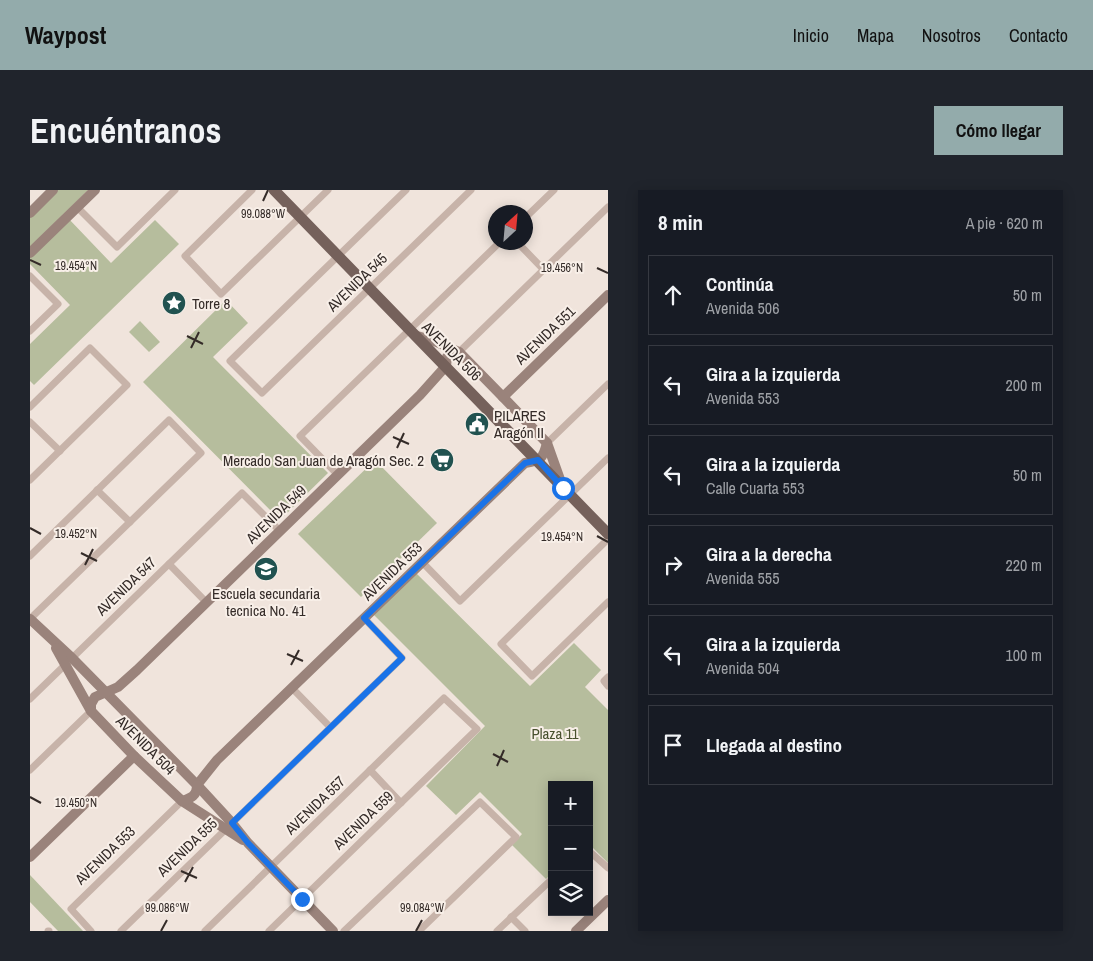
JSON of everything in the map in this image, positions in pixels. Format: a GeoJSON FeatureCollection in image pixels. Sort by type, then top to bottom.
{"type":"FeatureCollection","features":[{"type":"Feature","properties":{"kind":"main road","name":"AVENIDA 506"},"geometry":{"type":"LineString","coordinates":[[274,190],[608,534]]}},
{"type":"Feature","properties":{"kind":"street"},"geometry":{"type":"LineString","coordinates":[[30,213],[53,190]]}},
{"type":"Feature","properties":{"kind":"street"},"geometry":{"type":"LineString","coordinates":[[30,253],[95,190]]}},
{"type":"Feature","properties":{"kind":"street"},"geometry":{"type":"LineString","coordinates":[[77,207],[117,247],[176,190]]}},
{"type":"Feature","properties":{"kind":"street"},"geometry":{"type":"LineString","coordinates":[[252,190],[185,256],[221,294],[328,190]]}},
{"type":"Feature","properties":{"kind":"street"},"geometry":{"type":"LineString","coordinates":[[338,256],[406,190]]}},
{"type":"Feature","properties":{"kind":"street"},"geometry":{"type":"LineString","coordinates":[[533,210],[554,190]]}},
{"type":"Feature","properties":{"kind":"street","name":"AVENIDA 545"},"geometry":{"type":"LineString","coordinates":[[338,256],[230,361],[262,394],[468,191]]}},
{"type":"Feature","properties":{"kind":"street"},"geometry":{"type":"LineString","coordinates":[[459,352],[608,208]]}},
{"type":"Feature","properties":{"kind":"street"},"geometry":{"type":"LineString","coordinates":[[338,475],[300,436],[414,333],[492,250]]}},
{"type":"Feature","properties":{"kind":"street"},"geometry":{"type":"LineString","coordinates":[[525,250],[544,270]]}},
{"type":"Feature","properties":{"kind":"street"},"geometry":{"type":"LineString","coordinates":[[30,276],[58,304],[30,331]]}},
{"type":"Feature","properties":{"kind":"street","name":"AVENIDA 551"},"geometry":{"type":"LineString","coordinates":[[503,397],[608,295]]}},
{"type":"Feature","properties":{"kind":"street"},"geometry":{"type":"LineString","coordinates":[[414,333],[459,352],[503,397],[547,443],[567,491]]}},
{"type":"Feature","properties":{"kind":"street"},"geometry":{"type":"LineString","coordinates":[[30,406],[90,348],[127,385],[30,480]]}},
{"type":"Feature","properties":{"kind":"street","name":"AVENIDA 549"},"geometry":{"type":"LineString","coordinates":[[105,692],[121,685],[207,603],[420,395],[446,366],[446,357],[459,352]]}},
{"type":"Feature","properties":{"kind":"street"},"geometry":{"type":"LineString","coordinates":[[538,460],[543,455],[547,443],[608,384]]}},
{"type":"Feature","properties":{"kind":"street"},"geometry":{"type":"LineString","coordinates":[[30,556],[169,420],[201,453],[30,619]]}},
{"type":"Feature","properties":{"kind":"street"},"geometry":{"type":"LineString","coordinates":[[30,422],[60,451]]}},
{"type":"Feature","properties":{"kind":"street"},"geometry":{"type":"LineString","coordinates":[[422,562],[460,601],[567,491],[608,458]]}},
{"type":"Feature","properties":{"kind":"street","name":"AVENIDA 553"},"geometry":{"type":"LineString","coordinates":[[91,931],[71,909],[182,801],[193,796],[196,791],[196,785],[217,760],[422,562],[525,463],[538,460]]}},
{"type":"Feature","properties":{"kind":"street"},"geometry":{"type":"LineString","coordinates":[[97,490],[130,522]]}},
{"type":"Feature","properties":{"kind":"street","name":"AVENIDA 547"},"geometry":{"type":"LineString","coordinates":[[30,699],[242,493],[280,531]]}},
{"type":"Feature","properties":{"kind":"street"},"geometry":{"type":"LineString","coordinates":[[608,539],[500,644],[532,676],[608,602]]}},
{"type":"Feature","properties":{"kind":"street"},"geometry":{"type":"LineString","coordinates":[[169,564],[207,603]]}},
{"type":"Feature","properties":{"kind":"street","name":"AVENIDA 555"},"geometry":{"type":"LineString","coordinates":[[121,931],[402,658],[364,618]]}},
{"type":"Feature","properties":{"kind":"street","name":"AVENIDA 504"},"geometry":{"type":"LineString","coordinates":[[30,619],[53,641],[69,661],[105,692],[196,785],[229,826],[271,866],[333,931]]}},
{"type":"Feature","properties":{"kind":"street","name":"AVENIDA 504"},"geometry":{"type":"LineString","coordinates":[[69,661],[91,711],[134,756],[182,801],[229,826]]}},
{"type":"Feature","properties":{"kind":"street"},"geometry":{"type":"LineString","coordinates":[[292,688],[330,727]]}},
{"type":"Feature","properties":{"kind":"street"},"geometry":{"type":"LineString","coordinates":[[30,770],[91,711],[91,704],[95,697],[105,692]]}},
{"type":"Feature","properties":{"kind":"street","name":"AVENIDA 557"},"geometry":{"type":"LineString","coordinates":[[204,931],[444,698],[477,729]]}},
{"type":"Feature","properties":{"kind":"street","name":"AVENIDA 559"},"geometry":{"type":"LineString","coordinates":[[269,931],[477,729]]}},
{"type":"Feature","properties":{"kind":"street"},"geometry":{"type":"LineString","coordinates":[[30,857],[134,756]]}},
{"type":"Feature","properties":{"kind":"street"},"geometry":{"type":"LineString","coordinates":[[370,770],[402,802]]}},
{"type":"Feature","properties":{"kind":"street"},"geometry":{"type":"LineString","coordinates":[[344,931],[480,802],[516,837],[419,931]]}},
{"type":"Feature","properties":{"kind":"street"},"geometry":{"type":"LineString","coordinates":[[593,855],[608,868]]}},
{"type":"Feature","properties":{"kind":"street"},"geometry":{"type":"LineString","coordinates":[[497,931],[548,883]]}},
{"type":"Feature","properties":{"kind":"street"},"geometry":{"type":"LineString","coordinates":[[576,931],[608,900]]}},
{"type":"Feature","properties":{"kind":"street"},"geometry":{"type":"LineString","coordinates":[[511,917],[525,931]]}},
{"type":"Feature","properties":{"kind":"green space"},"geometry":{"type":"Polygon","coordinates":[[[55,190],[88,190],[30,247],[30,214],[55,190]]]}},
{"type":"Feature","properties":{"kind":"green space"},"geometry":{"type":"Polygon","coordinates":[[[67,217],[111,263],[155,220],[179,244],[34,385],[30,381],[30,344],[70,305],[30,264],[30,253],[67,217]]]}},
{"type":"Feature","properties":{"kind":"green space"},"geometry":{"type":"Polygon","coordinates":[[[226,300],[248,323],[213,357],[328,473],[280,520],[143,382],[226,300]]]}},
{"type":"Feature","properties":{"kind":"green space"},"geometry":{"type":"Polygon","coordinates":[[[140,321],[160,342],[149,352],[129,332],[140,321]]]}},
{"type":"Feature","properties":{"kind":"green space"},"geometry":{"type":"Polygon","coordinates":[[[375,460],[437,523],[361,597],[298,534],[375,460]]]}},
{"type":"Feature","properties":{"kind":"green space","name":"Plaza 11"},"geometry":{"type":"Polygon","coordinates":[[[415,572],[530,686],[574,643],[601,670],[585,687],[608,710],[608,863],[593,848],[593,781],[548,781],[548,877],[546,879],[512,845],[522,834],[480,792],[456,815],[426,786],[485,726],[373,614],[415,572]]]}},
{"type":"Feature","properties":{"kind":"green space"},"geometry":{"type":"Polygon","coordinates":[[[30,875],[83,931],[58,931],[30,902],[30,875]]]}},
{"type":"Feature","properties":{"kind":"place","name":"Torre 8"},"geometry":{"type":"Point","coordinates":[174,303]}},
{"type":"Feature","properties":{"kind":"place","name":"PILARES Aragón II"},"geometry":{"type":"Point","coordinates":[477,424]}},
{"type":"Feature","properties":{"kind":"place","name":"Mercado San Juan de Aragón Sec. 2"},"geometry":{"type":"Point","coordinates":[442,460]}},
{"type":"Feature","properties":{"kind":"place","name":"Escuela secundaria tecnica No. 41"},"geometry":{"type":"Point","coordinates":[266,569]}},
{"type":"Feature","properties":{"kind":"route"},"geometry":{"type":"LineString","coordinates":[[302,899],[248,843],[232,823],[402,658],[364,618],[525,463],[538,460],[563,488]]}}]}
